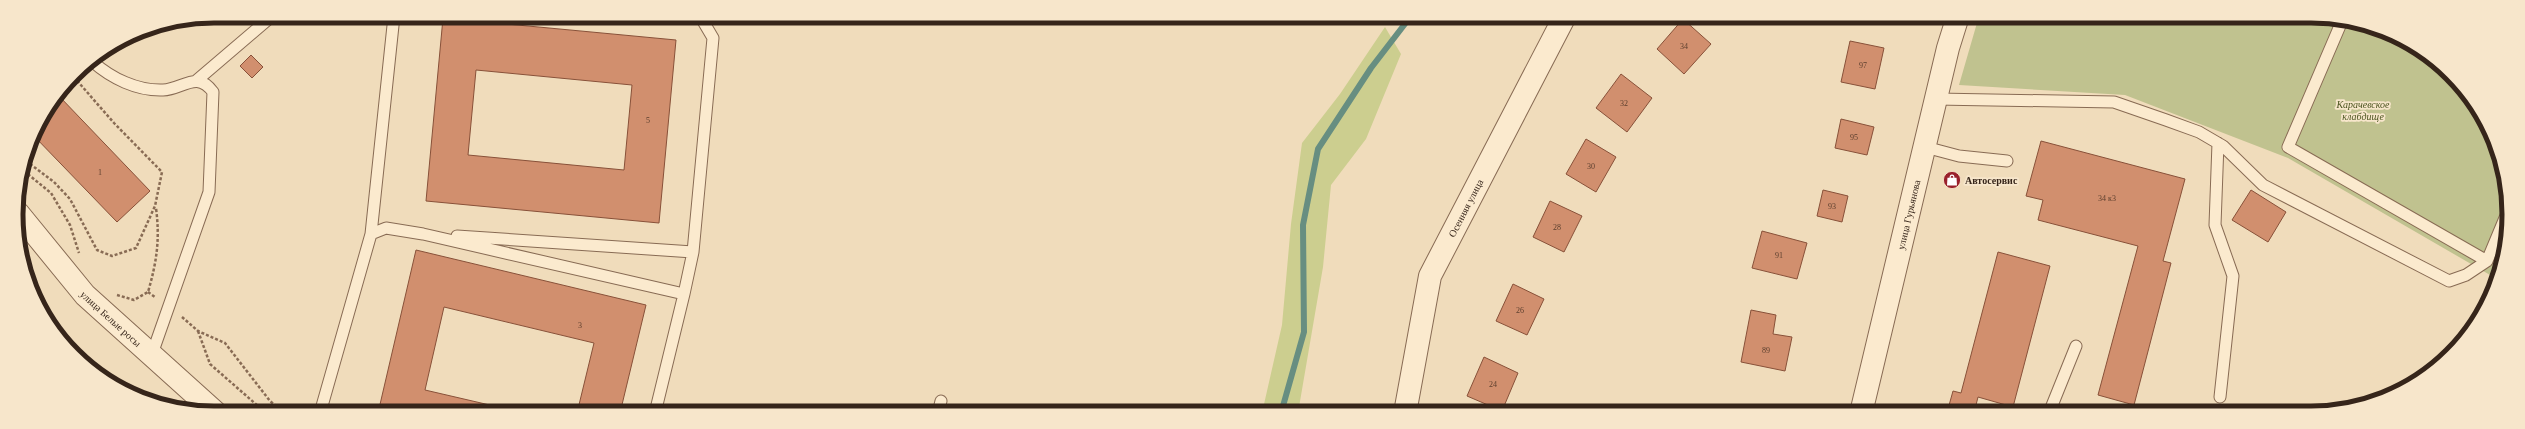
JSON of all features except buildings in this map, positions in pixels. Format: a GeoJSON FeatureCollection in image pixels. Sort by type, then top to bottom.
{"type":"FeatureCollection","features":[{"type":"Feature","properties":{"kind":"street","name":"Осенняя улица"},"geometry":{"type":"LineString","coordinates":[[1406,406],[1430,276],[1561,23]]}},
{"type":"Feature","properties":{"kind":"street","name":"улица Гурьянова"},"geometry":{"type":"LineString","coordinates":[[1866,406],[1936,99],[1956,23]]}},
{"type":"Feature","properties":{"kind":"street","name":"улица Белые росы"},"geometry":{"type":"LineString","coordinates":[[23,219],[86,295],[208,406]]}},
{"type":"Feature","properties":{"kind":"lane"},"geometry":{"type":"LineString","coordinates":[[96,65],[110,77],[136,86],[163,90],[196,81],[264,23]]}},
{"type":"Feature","properties":{"kind":"lane"},"geometry":{"type":"LineString","coordinates":[[322,406],[371,234],[393,23]]}},
{"type":"Feature","properties":{"kind":"lane"},"geometry":{"type":"LineString","coordinates":[[657,406],[693,252],[713,38],[704,23]]}},
{"type":"Feature","properties":{"kind":"lane"},"geometry":{"type":"LineString","coordinates":[[2340,26],[2288,147],[2486,261]]}},
{"type":"Feature","properties":{"kind":"lane"},"geometry":{"type":"LineString","coordinates":[[152,354],[210,192],[213,92],[207,84],[196,81]]}},
{"type":"Feature","properties":{"kind":"lane"},"geometry":{"type":"LineString","coordinates":[[1936,99],[2114,102],[2199,132],[2231,152],[2263,185],[2449,281],[2466,275],[2486,261],[2502,224]]}},
{"type":"Feature","properties":{"kind":"lane"},"geometry":{"type":"LineString","coordinates":[[2218,143],[2215,225],[2233,276],[2220,397]]}},
{"type":"Feature","properties":{"kind":"lane"},"geometry":{"type":"LineString","coordinates":[[1925,147],[1959,156],[2007,161]]}},
{"type":"Feature","properties":{"kind":"lane"},"geometry":{"type":"LineString","coordinates":[[371,234],[386,228],[423,234],[684,294]]}},
{"type":"Feature","properties":{"kind":"lane"},"geometry":{"type":"LineString","coordinates":[[423,234],[693,252]]}},
{"type":"Feature","properties":{"kind":"lane"},"geometry":{"type":"LineString","coordinates":[[2053,406],[2076,346]]}},
{"type":"Feature","properties":{"kind":"lane"},"geometry":{"type":"LineString","coordinates":[[940,406],[941,401]]}},
{"type":"Feature","properties":{"kind":"path"},"geometry":{"type":"LineString","coordinates":[[30,164],[54,182],[70,199],[97,250],[112,256],[136,248],[155,206],[162,172],[114,123],[77,81]]}},
{"type":"Feature","properties":{"kind":"path"},"geometry":{"type":"LineString","coordinates":[[28,174],[51,193],[70,225],[80,258]]}},
{"type":"Feature","properties":{"kind":"path"},"geometry":{"type":"LineString","coordinates":[[115,295],[134,300],[148,292],[157,261],[159,231],[155,206]]}},
{"type":"Feature","properties":{"kind":"path"},"geometry":{"type":"LineString","coordinates":[[148,292],[198,331],[225,343],[270,401],[276,406]]}},
{"type":"Feature","properties":{"kind":"path"},"geometry":{"type":"LineString","coordinates":[[198,331],[210,364],[258,406]]}},
{"type":"Feature","properties":{"kind":"green space","name":"Карачевское клабдище"},"geometry":{"type":"Polygon","coordinates":[[[1977,23],[2323,23],[2372,33],[2417,55],[2437,71],[2446,79],[2470,108],[2482,130],[2492,153],[2502,202],[2502,227],[2492,276],[2288,158],[2125,95],[1959,85],[1977,23]]]}},
{"type":"Feature","properties":{"kind":"green space"},"geometry":{"type":"Polygon","coordinates":[[[1385,27],[1401,54],[1366,139],[1331,185],[1323,267],[1299,406],[1264,406],[1282,325],[1291,224],[1302,143],[1340,94],[1385,27]]]}},
{"type":"Feature","properties":{"kind":"waterway"},"geometry":{"type":"LineString","coordinates":[[1283,406],[1304,332],[1303,225],[1318,149],[1371,68],[1406,23]]}},
{"type":"Feature","properties":{"kind":"place","name":"Автосервис"},"geometry":{"type":"Point","coordinates":[1952,180]}}]}
